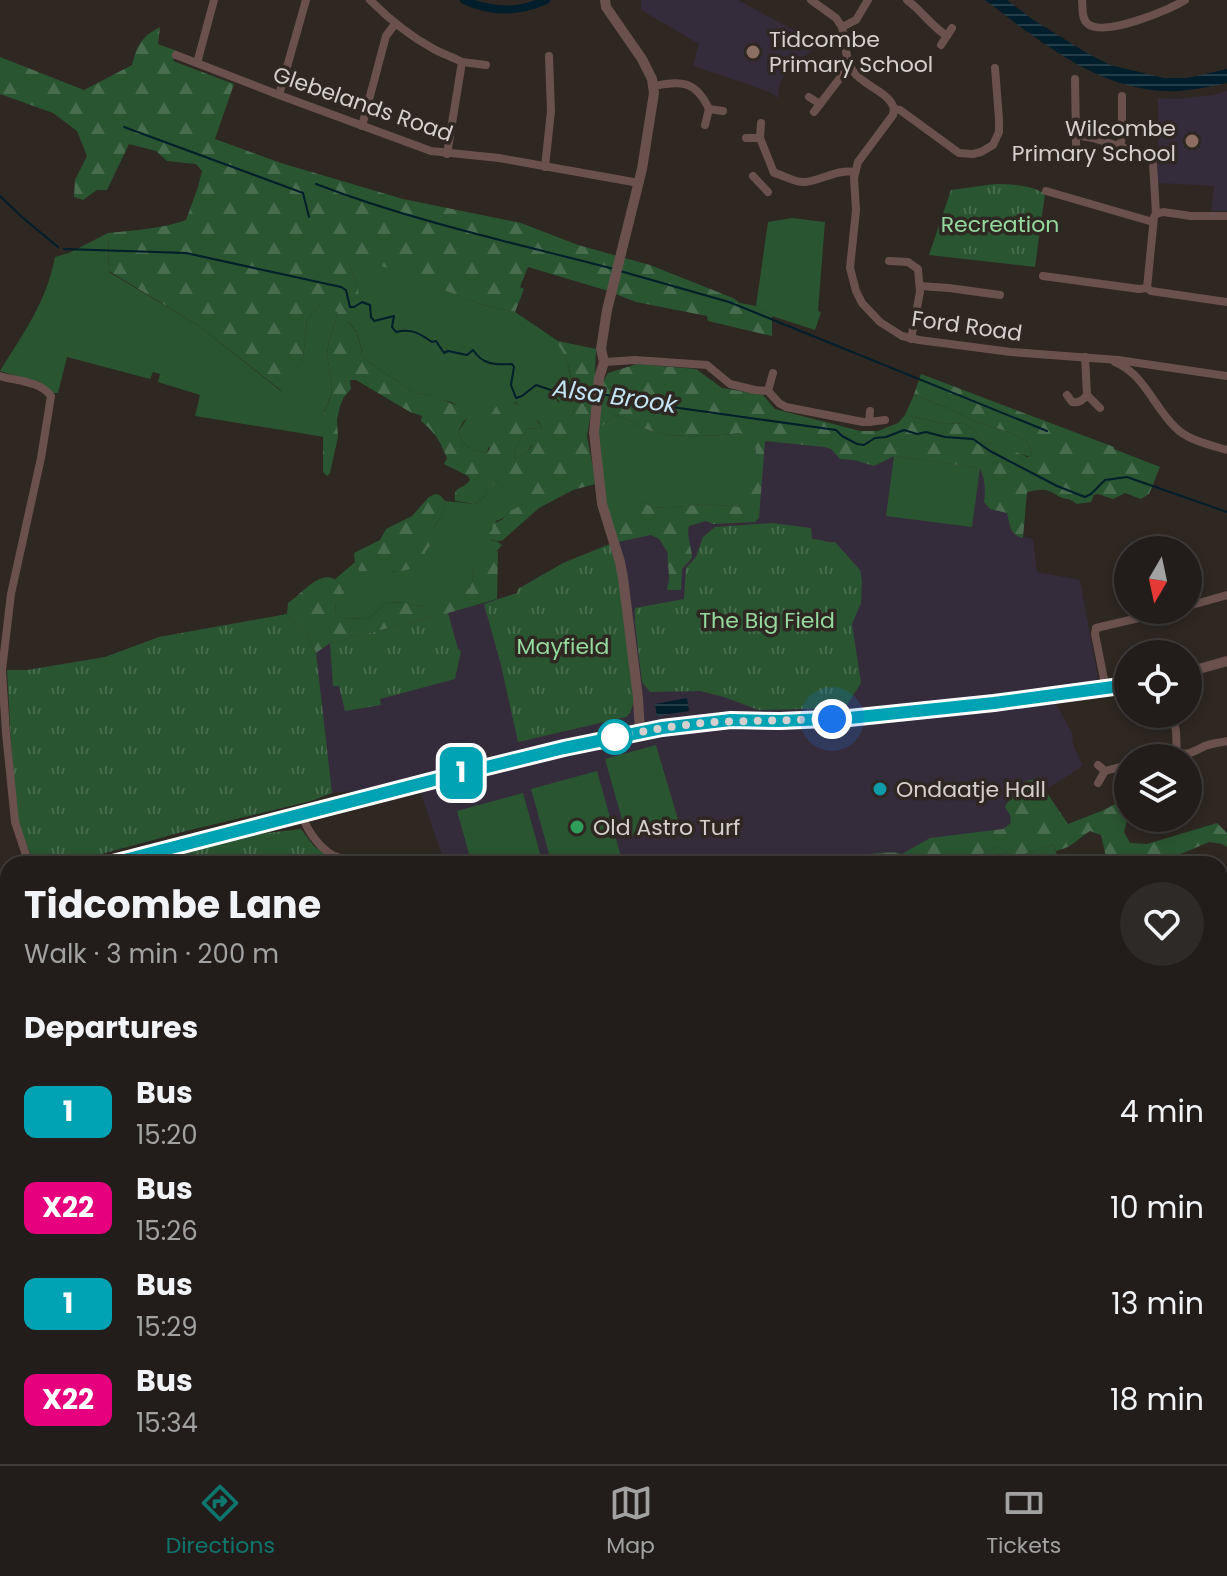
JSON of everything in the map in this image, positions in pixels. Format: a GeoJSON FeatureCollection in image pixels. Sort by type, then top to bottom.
{"type":"FeatureCollection","features":[{"type":"Feature","properties":{"kind":"street"},"geometry":{"type":"LineString","coordinates":[[197,63],[214,0]]}},
{"type":"Feature","properties":{"kind":"street"},"geometry":{"type":"LineString","coordinates":[[279,95],[306,0]]}},
{"type":"Feature","properties":{"kind":"street"},"geometry":{"type":"LineString","coordinates":[[370,0],[395,24],[418,40],[462,62],[486,65]]}},
{"type":"Feature","properties":{"kind":"street"},"geometry":{"type":"LineString","coordinates":[[605,0],[606,7],[642,59],[654,86],[639,183],[612,283],[601,349],[604,362],[594,433],[599,490],[620,562],[640,732]]}},
{"type":"Feature","properties":{"kind":"street"},"geometry":{"type":"LineString","coordinates":[[761,184],[774,173],[805,182],[843,170],[855,172],[858,162],[893,115],[891,101],[851,68],[842,27],[836,18],[811,0]]}},
{"type":"Feature","properties":{"kind":"street"},"geometry":{"type":"LineString","coordinates":[[842,27],[856,20],[868,0]]}},
{"type":"Feature","properties":{"kind":"street"},"geometry":{"type":"LineString","coordinates":[[907,0],[947,36]]}},
{"type":"Feature","properties":{"kind":"street"},"geometry":{"type":"LineString","coordinates":[[1082,0],[1085,20],[1094,27],[1118,26],[1172,8],[1185,0]]}},
{"type":"Feature","properties":{"kind":"street"},"geometry":{"type":"LineString","coordinates":[[362,126],[386,36],[395,24]]}},
{"type":"Feature","properties":{"kind":"street","name":"Glebelands Road"},"geometry":{"type":"LineString","coordinates":[[176,55],[431,151],[481,156],[639,183]]}},
{"type":"Feature","properties":{"kind":"street"},"geometry":{"type":"LineString","coordinates":[[545,167],[551,111],[549,56]]}},
{"type":"Feature","properties":{"kind":"street"},"geometry":{"type":"LineString","coordinates":[[447,154],[462,62]]}},
{"type":"Feature","properties":{"kind":"street"},"geometry":{"type":"LineString","coordinates":[[809,97],[817,108],[851,68]]}},
{"type":"Feature","properties":{"kind":"street"},"geometry":{"type":"LineString","coordinates":[[894,109],[900,110],[959,153],[981,152],[999,143],[1000,125],[992,74]]}},
{"type":"Feature","properties":{"kind":"street"},"geometry":{"type":"LineString","coordinates":[[654,86],[676,82],[688,84],[709,109],[705,125]]}},
{"type":"Feature","properties":{"kind":"street"},"geometry":{"type":"LineString","coordinates":[[1076,150],[1077,84]]}},
{"type":"Feature","properties":{"kind":"street"},"geometry":{"type":"LineString","coordinates":[[1120,147],[1122,96]]}},
{"type":"Feature","properties":{"kind":"street"},"geometry":{"type":"LineString","coordinates":[[709,109],[723,111]]}},
{"type":"Feature","properties":{"kind":"street"},"geometry":{"type":"LineString","coordinates":[[761,123],[760,138],[774,173]]}},
{"type":"Feature","properties":{"kind":"street"},"geometry":{"type":"LineString","coordinates":[[1076,135],[1145,154],[1153,162],[1154,218],[1147,288]]}},
{"type":"Feature","properties":{"kind":"street"},"geometry":{"type":"LineString","coordinates":[[746,138],[760,138]]}},
{"type":"Feature","properties":{"kind":"street","name":"Ford Road"},"geometry":{"type":"LineString","coordinates":[[855,172],[856,210],[850,255],[852,279],[862,303],[896,333],[911,339],[1011,352],[1109,359],[1227,376]]}},
{"type":"Feature","properties":{"kind":"street"},"geometry":{"type":"LineString","coordinates":[[753,176],[768,192]]}},
{"type":"Feature","properties":{"kind":"street"},"geometry":{"type":"LineString","coordinates":[[1046,191],[1154,218],[1163,212],[1227,216]]}},
{"type":"Feature","properties":{"kind":"street"},"geometry":{"type":"LineString","coordinates":[[889,261],[908,262],[919,271],[920,286],[911,339]]}},
{"type":"Feature","properties":{"kind":"street"},"geometry":{"type":"LineString","coordinates":[[1043,276],[1056,281],[1147,288],[1227,302]]}},
{"type":"Feature","properties":{"kind":"street"},"geometry":{"type":"LineString","coordinates":[[920,286],[1000,295]]}},
{"type":"Feature","properties":{"kind":"street"},"geometry":{"type":"LineString","coordinates":[[1085,357],[1087,395],[1100,408]]}},
{"type":"Feature","properties":{"kind":"street"},"geometry":{"type":"LineString","coordinates":[[1109,359],[1137,377],[1178,431],[1227,450]]}},
{"type":"Feature","properties":{"kind":"street"},"geometry":{"type":"LineString","coordinates":[[604,362],[635,360],[703,364],[730,384],[768,391],[786,407],[849,418],[856,422],[885,420]]}},
{"type":"Feature","properties":{"kind":"street"},"geometry":{"type":"LineString","coordinates":[[1137,377],[1136,373],[1144,364]]}},
{"type":"Feature","properties":{"kind":"street"},"geometry":{"type":"LineString","coordinates":[[768,391],[773,373]]}},
{"type":"Feature","properties":{"kind":"street"},"geometry":{"type":"LineString","coordinates":[[0,376],[40,386],[51,396],[41,458],[11,594],[2,670],[15,822],[26,856]]}},
{"type":"Feature","properties":{"kind":"street"},"geometry":{"type":"LineString","coordinates":[[1067,395],[1072,402],[1076,402],[1087,395]]}},
{"type":"Feature","properties":{"kind":"street"},"geometry":{"type":"LineString","coordinates":[[869,422],[870,411]]}},
{"type":"Feature","properties":{"kind":"street"},"geometry":{"type":"LineString","coordinates":[[1202,602],[1227,595]]}},
{"type":"Feature","properties":{"kind":"street"},"geometry":{"type":"LineString","coordinates":[[1105,686],[1095,629],[1116,624]]}},
{"type":"Feature","properties":{"kind":"street"},"geometry":{"type":"LineString","coordinates":[[1202,668],[1227,661]]}},
{"type":"Feature","properties":{"kind":"street"},"geometry":{"type":"LineString","coordinates":[[141,856],[461,773],[640,732],[711,722],[849,718],[1114,686]]}},
{"type":"Feature","properties":{"kind":"street"},"geometry":{"type":"LineString","coordinates":[[1202,748],[1227,741]]}},
{"type":"Feature","properties":{"kind":"street"},"geometry":{"type":"LineString","coordinates":[[1098,783],[1102,768],[1114,767]]}},
{"type":"Feature","properties":{"kind":"street"},"geometry":{"type":"LineString","coordinates":[[302,815],[311,833],[336,856]]}},
{"type":"Feature","properties":{"kind":"shaded area","name":"Tidcombe Primary School"},"geometry":{"type":"Polygon","coordinates":[[[641,0],[738,0],[812,40],[817,46],[787,72],[780,82],[778,98],[753,86],[693,66],[699,44],[641,10],[641,0]]]}},
{"type":"Feature","properties":{"kind":"shaded area","name":"Wilcombe Primary School"},"geometry":{"type":"Polygon","coordinates":[[[1227,91],[1227,211],[1211,211],[1214,186],[1158,183],[1158,98],[1177,99],[1227,91]]]}},
{"type":"Feature","properties":{"kind":"shaded area"},"geometry":{"type":"Polygon","coordinates":[[[765,434],[1028,474],[1023,537],[1033,539],[1037,572],[1080,580],[1099,684],[1053,690],[1055,702],[1072,733],[1073,744],[1083,766],[1045,790],[1068,824],[967,856],[442,856],[421,794],[419,777],[367,790],[332,793],[94,856],[33,856],[7,670],[27,670],[105,657],[159,637],[287,614],[326,636],[484,603],[517,593],[518,589],[563,563],[610,544],[765,434]]]}},
{"type":"Feature","properties":{"kind":"green space"},"geometry":{"type":"Polygon","coordinates":[[[160,27],[158,44],[177,51],[173,61],[234,84],[215,139],[281,163],[403,199],[521,223],[578,245],[650,265],[740,303],[756,306],[772,316],[772,336],[708,321],[707,316],[636,302],[528,267],[515,312],[480,304],[361,258],[349,263],[358,287],[360,319],[348,321],[358,338],[362,357],[414,393],[456,405],[475,405],[475,411],[463,422],[458,432],[463,442],[472,449],[487,453],[490,448],[485,443],[492,431],[490,417],[504,402],[523,408],[542,428],[528,429],[516,448],[515,460],[537,440],[548,439],[555,421],[572,415],[575,408],[573,405],[563,406],[545,384],[546,378],[554,377],[572,384],[558,341],[596,349],[594,396],[587,436],[595,484],[573,490],[539,508],[503,540],[493,540],[487,536],[493,524],[524,504],[523,500],[514,497],[496,480],[476,504],[455,501],[457,490],[470,480],[444,464],[447,458],[444,451],[434,433],[421,421],[422,416],[356,380],[350,380],[351,389],[340,406],[338,437],[327,476],[323,472],[323,415],[332,387],[327,354],[338,313],[323,302],[307,319],[303,359],[282,391],[199,326],[109,271],[108,233],[186,220],[202,171],[196,164],[167,161],[156,151],[129,144],[107,190],[97,190],[83,200],[74,197],[75,180],[87,156],[77,131],[53,113],[0,94],[0,57],[84,90],[132,65],[141,42],[160,27]]]}},
{"type":"Feature","properties":{"kind":"green space","name":"Recreation"},"geometry":{"type":"Polygon","coordinates":[[[995,184],[1028,187],[1045,194],[1035,267],[929,255],[951,190],[995,184]]]}},
{"type":"Feature","properties":{"kind":"green space"},"geometry":{"type":"Polygon","coordinates":[[[792,218],[825,222],[818,311],[821,312],[815,330],[772,316],[756,306],[768,222],[792,218]]]}},
{"type":"Feature","properties":{"kind":"green space"},"geometry":{"type":"Polygon","coordinates":[[[108,233],[109,272],[199,326],[281,391],[303,359],[307,319],[324,301],[338,313],[327,354],[332,387],[323,415],[324,437],[195,416],[200,395],[158,382],[160,374],[153,372],[150,379],[67,357],[58,393],[53,393],[39,382],[0,371],[40,303],[55,257],[108,233]]]}},
{"type":"Feature","properties":{"kind":"green space"},"geometry":{"type":"Polygon","coordinates":[[[361,257],[480,304],[515,312],[558,341],[568,364],[572,385],[554,377],[555,397],[558,402],[573,405],[572,415],[558,424],[549,439],[531,446],[515,460],[516,447],[525,432],[542,428],[515,402],[494,428],[487,453],[466,445],[458,432],[468,417],[456,405],[414,393],[362,357],[358,338],[348,321],[358,287],[349,263],[361,257]]]}},
{"type":"Feature","properties":{"kind":"green space"},"geometry":{"type":"Polygon","coordinates":[[[637,364],[696,369],[722,388],[763,395],[775,409],[860,431],[878,431],[898,423],[905,415],[945,424],[963,423],[990,445],[1030,457],[1032,451],[1027,441],[1012,433],[913,397],[921,374],[1160,467],[1149,494],[1141,499],[1125,493],[1113,499],[1098,494],[1091,502],[1077,504],[1046,490],[1027,492],[1023,538],[1013,531],[1007,513],[990,509],[984,502],[985,485],[980,468],[894,456],[874,466],[840,459],[831,449],[824,447],[765,441],[759,518],[755,522],[713,524],[706,521],[689,526],[692,558],[682,569],[681,590],[668,590],[668,553],[659,539],[651,535],[618,542],[606,504],[625,498],[653,507],[704,504],[743,507],[742,480],[756,457],[755,445],[740,433],[695,436],[660,434],[616,415],[598,429],[602,383],[608,373],[637,364]]]}},
{"type":"Feature","properties":{"kind":"green space"},"geometry":{"type":"Polygon","coordinates":[[[913,397],[1027,441],[1032,451],[1030,457],[990,445],[963,423],[945,424],[905,415],[913,397]]]}},
{"type":"Feature","properties":{"kind":"green space"},"geometry":{"type":"Polygon","coordinates":[[[616,415],[660,434],[708,436],[741,433],[755,445],[756,457],[744,477],[743,507],[704,504],[669,508],[653,507],[642,502],[606,504],[598,429],[616,415]]]}},
{"type":"Feature","properties":{"kind":"green space"},"geometry":{"type":"Polygon","coordinates":[[[894,456],[980,468],[972,527],[886,516],[894,456]]]}},
{"type":"Feature","properties":{"kind":"green space"},"geometry":{"type":"Polygon","coordinates":[[[496,480],[525,503],[496,521],[491,540],[502,545],[495,553],[483,554],[473,566],[470,588],[425,607],[387,602],[368,619],[340,618],[335,612],[336,602],[343,589],[334,580],[355,562],[359,571],[394,572],[422,558],[424,551],[432,544],[432,530],[442,515],[445,501],[476,504],[496,480]]]}},
{"type":"Feature","properties":{"kind":"green space"},"geometry":{"type":"Polygon","coordinates":[[[435,494],[445,501],[442,515],[432,530],[432,544],[419,563],[398,571],[359,571],[354,553],[380,540],[386,529],[412,516],[435,494]]]}},
{"type":"Feature","properties":{"kind":"green space","name":"The Big Field"},"geometry":{"type":"Polygon","coordinates":[[[773,523],[811,528],[812,539],[835,542],[860,570],[861,603],[852,624],[861,683],[847,705],[759,710],[700,691],[650,692],[642,682],[635,608],[684,599],[686,568],[696,557],[703,537],[715,527],[773,523]]]}},
{"type":"Feature","properties":{"kind":"green space","name":"Mayfield"},"geometry":{"type":"Polygon","coordinates":[[[610,544],[617,564],[635,698],[630,713],[626,717],[518,742],[484,604],[517,593],[518,589],[563,563],[610,544]]]}},
{"type":"Feature","properties":{"kind":"green space"},"geometry":{"type":"Polygon","coordinates":[[[498,551],[497,599],[330,643],[316,653],[307,634],[287,614],[288,603],[324,577],[332,578],[344,593],[336,602],[335,612],[340,618],[368,619],[387,602],[425,607],[470,588],[475,558],[498,551]]]}},
{"type":"Feature","properties":{"kind":"green space"},"geometry":{"type":"Polygon","coordinates":[[[448,613],[461,651],[455,679],[380,699],[381,705],[345,711],[339,686],[333,686],[330,643],[448,613]]]}},
{"type":"Feature","properties":{"kind":"green space"},"geometry":{"type":"Polygon","coordinates":[[[287,614],[307,634],[316,653],[332,793],[94,856],[31,856],[17,819],[7,670],[27,670],[105,657],[159,637],[287,614]]]}},
{"type":"Feature","properties":{"kind":"green space"},"geometry":{"type":"Polygon","coordinates":[[[656,745],[679,823],[627,837],[605,759],[656,745]]]}},
{"type":"Feature","properties":{"kind":"green space","name":"Old Astro Turf"},"geometry":{"type":"Polygon","coordinates":[[[597,771],[621,856],[550,856],[531,789],[597,771]]]}},
{"type":"Feature","properties":{"kind":"green space"},"geometry":{"type":"Polygon","coordinates":[[[1035,780],[1068,824],[1114,805],[1114,832],[1124,832],[1130,843],[1147,844],[1187,832],[1202,832],[1202,828],[1217,823],[1227,833],[1227,847],[1209,842],[1173,856],[1107,856],[1101,835],[1090,831],[1062,849],[1056,851],[1053,844],[1019,856],[1011,856],[999,846],[978,856],[867,856],[891,852],[902,854],[930,838],[1003,829],[1011,823],[1005,807],[1024,782],[1035,780]]]}},
{"type":"Feature","properties":{"kind":"green space"},"geometry":{"type":"Polygon","coordinates":[[[523,793],[541,856],[470,856],[457,811],[523,793]]]}},
{"type":"Feature","properties":{"kind":"green space"},"geometry":{"type":"Polygon","coordinates":[[[301,829],[314,846],[328,856],[161,856],[234,837],[301,829]]]}},
{"type":"Feature","properties":{"kind":"green space"},"geometry":{"type":"Polygon","coordinates":[[[1053,844],[1058,856],[1019,856],[1053,844]]]}},
{"type":"Feature","properties":{"kind":"green space"},"geometry":{"type":"Polygon","coordinates":[[[999,846],[1011,856],[978,856],[999,846]]]}},
{"type":"Feature","properties":{"kind":"water"},"geometry":{"type":"Polygon","coordinates":[[[985,0],[1007,0],[1032,19],[1110,65],[1164,78],[1187,78],[1227,69],[1227,83],[1174,91],[1141,88],[1116,81],[1069,59],[985,0]]]}},
{"type":"Feature","properties":{"kind":"water"},"geometry":{"type":"Polygon","coordinates":[[[687,698],[689,711],[657,716],[655,704],[687,698]]]}},
{"type":"Feature","properties":{"kind":"waterway"},"geometry":{"type":"LineString","coordinates":[[464,0],[484,7],[505,9],[526,7],[546,0]]}},
{"type":"Feature","properties":{"kind":"waterway"},"geometry":{"type":"LineString","coordinates":[[124,127],[303,193],[309,217]]}},
{"type":"Feature","properties":{"kind":"waterway"},"geometry":{"type":"LineString","coordinates":[[316,184],[426,220],[614,269]]}},
{"type":"Feature","properties":{"kind":"waterway","name":"Alsa Brook"},"geometry":{"type":"LineString","coordinates":[[0,196],[58,247]]}},
{"type":"Feature","properties":{"kind":"waterway","name":"Alsa Brook"},"geometry":{"type":"LineString","coordinates":[[64,249],[186,253],[341,287],[346,290],[350,307],[362,302],[370,305],[374,321],[394,316],[392,327],[396,332],[411,331],[432,342],[436,341],[444,353],[467,355],[473,350],[490,363],[512,364],[511,385],[516,398],[536,385],[554,391],[585,390],[595,393]]}},
{"type":"Feature","properties":{"kind":"waterway"},"geometry":{"type":"LineString","coordinates":[[620,271],[729,302],[1047,431]]}},
{"type":"Feature","properties":{"kind":"waterway","name":"Alsa Brook"},"geometry":{"type":"LineString","coordinates":[[601,394],[836,430],[842,436],[864,445],[875,438],[904,430],[973,439],[1057,486],[1085,497],[1105,480],[1127,477],[1227,512]]}},
{"type":"Feature","properties":{"kind":"bus line","name":"1"},"geometry":{"type":"LineString","coordinates":[[140,856],[564,748],[662,728],[731,720],[849,718],[1114,688]]}},
{"type":"Feature","properties":{"kind":"place","name":"Tidcombe Primary School"},"geometry":{"type":"Point","coordinates":[753,52]}},
{"type":"Feature","properties":{"kind":"place","name":"Wilcombe Primary School"},"geometry":{"type":"Point","coordinates":[1192,141]}},
{"type":"Feature","properties":{"kind":"place","name":"Ondaatje Hall"},"geometry":{"type":"Point","coordinates":[880,789]}},
{"type":"Feature","properties":{"kind":"place","name":"Old Astro Turf"},"geometry":{"type":"Point","coordinates":[577,827]}},
{"type":"Feature","properties":{"kind":"route"},"geometry":{"type":"LineString","coordinates":[[615,737],[731,720],[832,719]]}}]}
